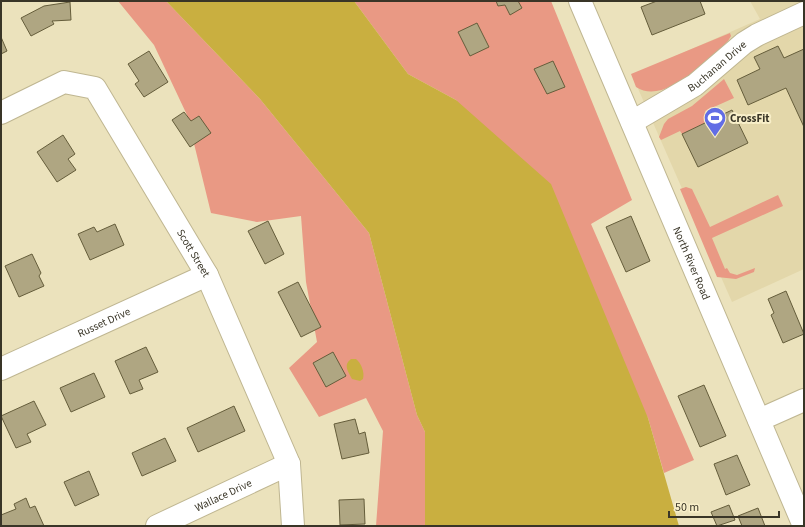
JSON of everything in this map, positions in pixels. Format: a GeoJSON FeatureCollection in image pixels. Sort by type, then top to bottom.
{"type":"FeatureCollection","features":[{"type":"Feature","properties":{"kind":"street","name":"North River Road"},"geometry":{"type":"LineString","coordinates":[[580,1],[804,526]]}},
{"type":"Feature","properties":{"kind":"street","name":"Buchanan Drive"},"geometry":{"type":"LineString","coordinates":[[632,122],[695,85],[744,43],[757,35],[804,13]]}},
{"type":"Feature","properties":{"kind":"street","name":"Scott Street"},"geometry":{"type":"LineString","coordinates":[[1,112],[64,82],[95,88],[207,275],[289,464],[293,526]]}},
{"type":"Feature","properties":{"kind":"street","name":"Russet Drive"},"geometry":{"type":"LineString","coordinates":[[1,369],[207,275]]}},
{"type":"Feature","properties":{"kind":"street"},"geometry":{"type":"LineString","coordinates":[[759,420],[804,400]]}},
{"type":"Feature","properties":{"kind":"street","name":"Wallace Drive"},"geometry":{"type":"LineString","coordinates":[[157,526],[289,464]]}},
{"type":"Feature","properties":{"kind":"shaded area"},"geometry":{"type":"Polygon","coordinates":[[[118,1],[166,1],[260,99],[369,233],[417,415],[425,432],[425,526],[376,526],[383,431],[366,398],[319,417],[289,368],[317,342],[306,282],[301,216],[257,222],[211,213],[187,115],[154,45],[118,1]]]}},
{"type":"Feature","properties":{"kind":"shaded area"},"geometry":{"type":"Polygon","coordinates":[[[166,1],[354,1],[408,74],[456,100],[551,184],[648,418],[679,526],[425,526],[425,432],[417,415],[369,233],[260,99],[166,1]]]}},
{"type":"Feature","properties":{"kind":"shaded area"},"geometry":{"type":"Polygon","coordinates":[[[354,1],[551,1],[632,200],[591,224],[694,460],[664,473],[648,418],[456,100],[408,74],[354,1]]]}},
{"type":"Feature","properties":{"kind":"shaded area"},"geometry":{"type":"Polygon","coordinates":[[[750,1],[804,1],[804,269],[732,302],[632,75],[760,19],[750,1]]]}},
{"type":"Feature","properties":{"kind":"shaded area"},"geometry":{"type":"Polygon","coordinates":[[[730,33],[731,36],[728,41],[710,58],[686,78],[673,86],[660,90],[648,91],[636,87],[631,74],[730,33]]]}},
{"type":"Feature","properties":{"kind":"shaded area"},"geometry":{"type":"Polygon","coordinates":[[[724,79],[734,98],[705,111],[709,121],[682,134],[680,131],[661,140],[659,137],[664,124],[668,119],[692,106],[724,79]]]}},
{"type":"Feature","properties":{"kind":"shaded area"},"geometry":{"type":"Polygon","coordinates":[[[686,187],[692,189],[710,227],[778,195],[783,206],[712,238],[725,269],[727,268],[730,273],[737,275],[755,268],[754,272],[736,279],[717,277],[680,189],[686,187]]]}},
{"type":"Feature","properties":{"kind":"shaded area"},"geometry":{"type":"Polygon","coordinates":[[[351,359],[356,359],[362,368],[363,379],[360,381],[352,379],[348,371],[347,364],[351,359]]]}},
{"type":"Feature","properties":{"kind":"building"},"geometry":{"type":"Polygon","coordinates":[[[496,1],[518,1],[522,8],[510,15],[505,5],[498,6],[496,1]]]}},
{"type":"Feature","properties":{"kind":"building"},"geometry":{"type":"Polygon","coordinates":[[[657,1],[700,1],[705,14],[652,35],[641,7],[657,1]]]}},
{"type":"Feature","properties":{"kind":"building"},"geometry":{"type":"Polygon","coordinates":[[[70,2],[71,20],[52,21],[54,24],[31,36],[21,18],[44,6],[70,2]]]}},
{"type":"Feature","properties":{"kind":"building"},"geometry":{"type":"Polygon","coordinates":[[[477,23],[489,47],[470,56],[458,32],[477,23]]]}},
{"type":"Feature","properties":{"kind":"building"},"geometry":{"type":"Polygon","coordinates":[[[1,37],[7,51],[1,54],[1,37]]]}},
{"type":"Feature","properties":{"kind":"building"},"geometry":{"type":"Polygon","coordinates":[[[778,46],[784,58],[804,49],[804,127],[786,88],[748,105],[737,80],[760,69],[754,57],[778,46]]]}},
{"type":"Feature","properties":{"kind":"building"},"geometry":{"type":"Polygon","coordinates":[[[149,51],[168,82],[144,97],[135,84],[139,81],[128,64],[149,51]]]}},
{"type":"Feature","properties":{"kind":"building"},"geometry":{"type":"Polygon","coordinates":[[[553,61],[565,87],[547,94],[534,69],[553,61]]]}},
{"type":"Feature","properties":{"kind":"building","name":"CrossFit"},"geometry":{"type":"Polygon","coordinates":[[[732,110],[748,143],[698,167],[682,134],[732,110]]]}},
{"type":"Feature","properties":{"kind":"building"},"geometry":{"type":"Polygon","coordinates":[[[184,112],[191,121],[199,116],[211,133],[190,147],[172,120],[184,112]]]}},
{"type":"Feature","properties":{"kind":"building"},"geometry":{"type":"Polygon","coordinates":[[[63,135],[75,154],[68,159],[76,170],[57,182],[37,152],[63,135]]]}},
{"type":"Feature","properties":{"kind":"building"},"geometry":{"type":"Polygon","coordinates":[[[631,216],[650,261],[626,272],[606,227],[631,216]]]}},
{"type":"Feature","properties":{"kind":"building"},"geometry":{"type":"Polygon","coordinates":[[[268,221],[284,254],[265,264],[248,231],[268,221]]]}},
{"type":"Feature","properties":{"kind":"building"},"geometry":{"type":"Polygon","coordinates":[[[115,224],[124,245],[90,260],[78,234],[94,227],[97,232],[115,224]]]}},
{"type":"Feature","properties":{"kind":"building"},"geometry":{"type":"Polygon","coordinates":[[[32,254],[41,273],[39,276],[44,286],[19,297],[5,266],[32,254]]]}},
{"type":"Feature","properties":{"kind":"building"},"geometry":{"type":"Polygon","coordinates":[[[298,282],[321,327],[301,337],[278,292],[298,282]]]}},
{"type":"Feature","properties":{"kind":"building"},"geometry":{"type":"Polygon","coordinates":[[[786,291],[804,334],[783,343],[771,315],[774,313],[768,299],[786,291]]]}},
{"type":"Feature","properties":{"kind":"building"},"geometry":{"type":"Polygon","coordinates":[[[146,347],[158,372],[139,380],[143,389],[130,394],[115,361],[146,347]]]}},
{"type":"Feature","properties":{"kind":"building"},"geometry":{"type":"Polygon","coordinates":[[[333,352],[346,376],[326,387],[313,363],[333,352]]]}},
{"type":"Feature","properties":{"kind":"building"},"geometry":{"type":"Polygon","coordinates":[[[94,373],[105,397],[71,412],[60,388],[94,373]]]}},
{"type":"Feature","properties":{"kind":"building"},"geometry":{"type":"Polygon","coordinates":[[[704,385],[726,436],[700,447],[678,396],[704,385]]]}},
{"type":"Feature","properties":{"kind":"building"},"geometry":{"type":"Polygon","coordinates":[[[34,401],[46,425],[27,434],[31,442],[16,448],[1,416],[34,401]]]}},
{"type":"Feature","properties":{"kind":"building"},"geometry":{"type":"Polygon","coordinates":[[[234,406],[245,431],[198,452],[187,428],[234,406]]]}},
{"type":"Feature","properties":{"kind":"building"},"geometry":{"type":"Polygon","coordinates":[[[355,419],[359,434],[365,432],[369,453],[342,459],[334,424],[355,419]]]}},
{"type":"Feature","properties":{"kind":"building"},"geometry":{"type":"Polygon","coordinates":[[[165,438],[176,461],[142,476],[132,453],[165,438]]]}},
{"type":"Feature","properties":{"kind":"building"},"geometry":{"type":"Polygon","coordinates":[[[737,455],[750,485],[726,495],[714,464],[737,455]]]}},
{"type":"Feature","properties":{"kind":"building"},"geometry":{"type":"Polygon","coordinates":[[[89,471],[99,495],[75,506],[64,482],[89,471]]]}},
{"type":"Feature","properties":{"kind":"building"},"geometry":{"type":"Polygon","coordinates":[[[26,498],[30,508],[35,506],[44,526],[1,526],[1,515],[16,509],[14,504],[26,498]]]}},
{"type":"Feature","properties":{"kind":"building"},"geometry":{"type":"Polygon","coordinates":[[[364,499],[365,524],[340,525],[339,500],[364,499]]]}},
{"type":"Feature","properties":{"kind":"building"},"geometry":{"type":"Polygon","coordinates":[[[729,505],[735,520],[717,526],[711,512],[729,505]]]}},
{"type":"Feature","properties":{"kind":"building"},"geometry":{"type":"Polygon","coordinates":[[[758,508],[765,526],[742,526],[738,516],[758,508]]]}},
{"type":"Feature","properties":{"kind":"place","name":"CrossFit"},"geometry":{"type":"Point","coordinates":[715,138]}}]}
